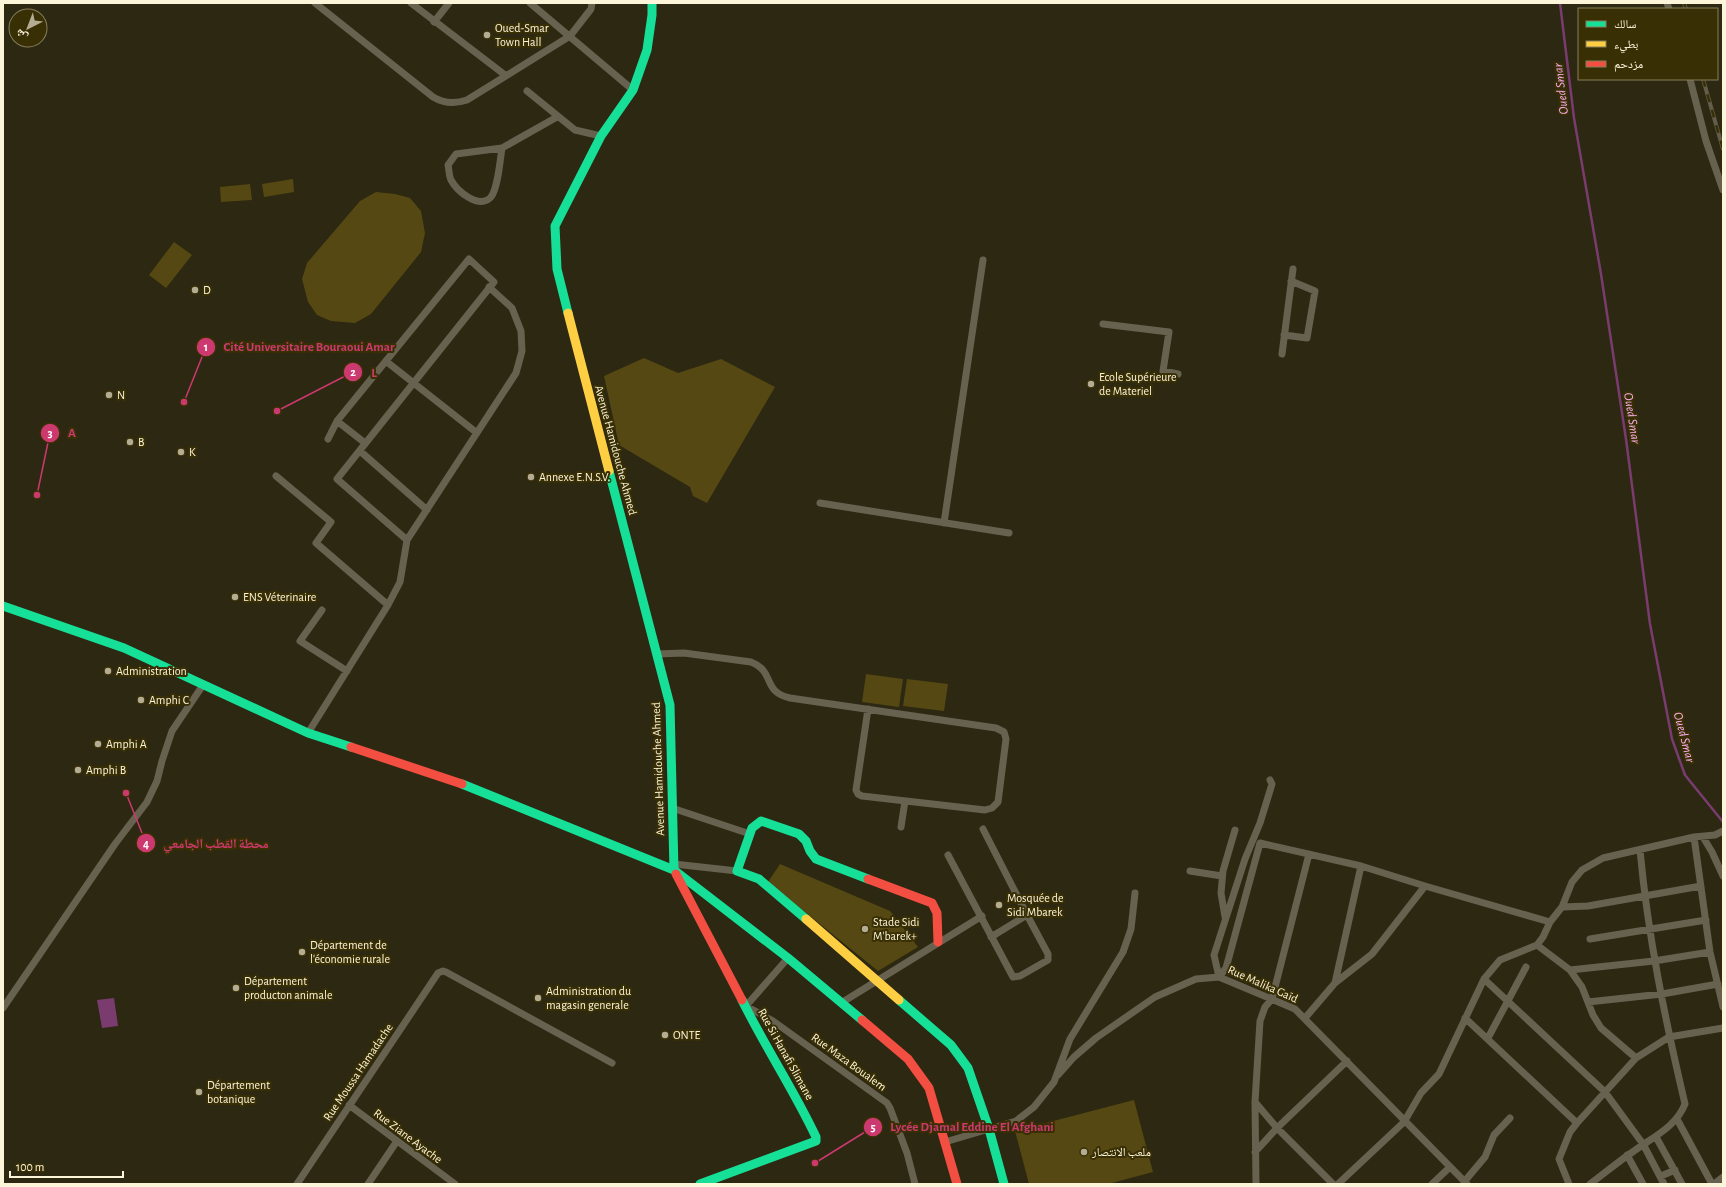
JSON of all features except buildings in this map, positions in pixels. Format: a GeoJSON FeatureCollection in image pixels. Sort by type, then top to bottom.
{"type":"FeatureCollection","features":[{"type":"Feature","properties":{"kind":"street"},"geometry":{"type":"LineString","coordinates":[[315,3],[440,101],[456,103],[467,100],[570,36],[591,9],[592,3]]}},
{"type":"Feature","properties":{"kind":"street"},"geometry":{"type":"LineString","coordinates":[[411,3],[505,76]]}},
{"type":"Feature","properties":{"kind":"street"},"geometry":{"type":"LineString","coordinates":[[434,22],[449,3]]}},
{"type":"Feature","properties":{"kind":"street"},"geometry":{"type":"LineString","coordinates":[[530,3],[633,90]]}},
{"type":"Feature","properties":{"kind":"street","name":"Avenue Hamidouche Ahmed"},"geometry":{"type":"LineString","coordinates":[[652,3],[652,15],[647,50],[633,90],[601,136],[555,226],[556,269],[670,705],[674,867]]}},
{"type":"Feature","properties":{"kind":"street"},"geometry":{"type":"LineString","coordinates":[[1690,80],[1706,140],[1723,190]]}},
{"type":"Feature","properties":{"kind":"street"},"geometry":{"type":"LineString","coordinates":[[527,91],[557,117],[576,130],[601,136]]}},
{"type":"Feature","properties":{"kind":"street"},"geometry":{"type":"LineString","coordinates":[[502,148],[496,184],[491,197],[483,202],[476,202],[464,194],[450,179],[448,164],[456,154],[502,148],[557,117]]}},
{"type":"Feature","properties":{"kind":"street"},"geometry":{"type":"LineString","coordinates":[[328,439],[337,421],[387,362],[469,259],[494,282],[337,479],[407,540]]}},
{"type":"Feature","properties":{"kind":"street"},"geometry":{"type":"LineString","coordinates":[[944,523],[984,260]]}},
{"type":"Feature","properties":{"kind":"street"},"geometry":{"type":"LineString","coordinates":[[1282,354],[1293,269]]}},
{"type":"Feature","properties":{"kind":"street"},"geometry":{"type":"LineString","coordinates":[[1284,335],[1307,338],[1315,291],[1291,281]]}},
{"type":"Feature","properties":{"kind":"street"},"geometry":{"type":"LineString","coordinates":[[308,733],[388,605],[400,582],[407,540],[516,373],[522,351],[521,331],[512,308],[489,287]]}},
{"type":"Feature","properties":{"kind":"street"},"geometry":{"type":"LineString","coordinates":[[1104,324],[1169,332],[1163,371],[1178,374]]}},
{"type":"Feature","properties":{"kind":"street"},"geometry":{"type":"LineString","coordinates":[[387,362],[477,433]]}},
{"type":"Feature","properties":{"kind":"street"},"geometry":{"type":"LineString","coordinates":[[337,421],[366,442]]}},
{"type":"Feature","properties":{"kind":"street"},"geometry":{"type":"LineString","coordinates":[[360,451],[427,510]]}},
{"type":"Feature","properties":{"kind":"street"},"geometry":{"type":"LineString","coordinates":[[276,476],[331,522],[316,542],[388,605]]}},
{"type":"Feature","properties":{"kind":"street"},"geometry":{"type":"LineString","coordinates":[[820,503],[1009,533]]}},
{"type":"Feature","properties":{"kind":"street"},"geometry":{"type":"LineString","coordinates":[[3,606],[124,648],[308,733],[444,777],[674,867],[788,958],[908,1059],[929,1088],[957,1184]]}},
{"type":"Feature","properties":{"kind":"street"},"geometry":{"type":"LineString","coordinates":[[322,610],[300,641],[347,671]]}},
{"type":"Feature","properties":{"kind":"street"},"geometry":{"type":"LineString","coordinates":[[657,654],[684,653],[752,662],[760,665],[766,672],[770,685],[779,695],[790,698],[868,709],[996,728],[1004,732],[1006,739],[998,802],[992,808],[984,810],[862,796],[858,794],[856,790],[868,709]]}},
{"type":"Feature","properties":{"kind":"street"},"geometry":{"type":"LineString","coordinates":[[3,1008],[110,850],[150,797],[157,781],[172,731],[203,685]]}},
{"type":"Feature","properties":{"kind":"street"},"geometry":{"type":"LineString","coordinates":[[1219,977],[1214,955],[1245,859],[1260,823],[1272,784],[1270,780]]}},
{"type":"Feature","properties":{"kind":"street"},"geometry":{"type":"LineString","coordinates":[[901,828],[905,801]]}},
{"type":"Feature","properties":{"kind":"street"},"geometry":{"type":"LineString","coordinates":[[672,808],[750,834]]}},
{"type":"Feature","properties":{"kind":"street"},"geometry":{"type":"LineString","coordinates":[[737,871],[752,828],[761,821],[799,834],[806,841],[810,851],[816,858],[932,903],[937,913],[938,942]]}},
{"type":"Feature","properties":{"kind":"street"},"geometry":{"type":"LineString","coordinates":[[948,854],[982,916],[990,937],[1013,977],[1020,976],[1048,960],[1048,954],[1026,915],[982,829]]}},
{"type":"Feature","properties":{"kind":"street"},"geometry":{"type":"LineString","coordinates":[[1226,920],[1222,893],[1222,876],[1235,830]]}},
{"type":"Feature","properties":{"kind":"street"},"geometry":{"type":"LineString","coordinates":[[1338,1184],[1404,1122],[1421,1094],[1439,1074],[1460,1033],[1465,1018],[1484,979],[1500,960],[1537,945],[1543,938],[1550,922],[1562,907],[1572,882],[1582,870],[1603,858],[1694,837],[1715,835],[1723,832]]}},
{"type":"Feature","properties":{"kind":"street"},"geometry":{"type":"LineString","coordinates":[[1694,837],[1710,952],[1723,1007]]}},
{"type":"Feature","properties":{"kind":"street"},"geometry":{"type":"LineString","coordinates":[[1703,837],[1723,876]]}},
{"type":"Feature","properties":{"kind":"street"},"geometry":{"type":"LineString","coordinates":[[1219,977],[1226,968],[1260,843],[1361,866],[1550,922]]}},
{"type":"Feature","properties":{"kind":"street"},"geometry":{"type":"LineString","coordinates":[[1590,1184],[1627,1155],[1656,1137],[1677,1119],[1685,1104],[1669,1037],[1662,994],[1648,929],[1640,850]]}},
{"type":"Feature","properties":{"kind":"street"},"geometry":{"type":"LineString","coordinates":[[1256,1184],[1255,1102],[1260,1021],[1265,1007],[1272,999],[1309,854]]}},
{"type":"Feature","properties":{"kind":"street"},"geometry":{"type":"LineString","coordinates":[[1335,983],[1361,866]]}},
{"type":"Feature","properties":{"kind":"street"},"geometry":{"type":"LineString","coordinates":[[674,867],[737,871],[759,880],[951,1044],[968,1068],[989,1129],[1004,1184]]}},
{"type":"Feature","properties":{"kind":"street","name":"Rue Si Hanafi Slimane"},"geometry":{"type":"LineString","coordinates":[[674,867],[746,1006],[752,1022],[812,1125],[816,1141],[700,1184]]}},
{"type":"Feature","properties":{"kind":"street"},"geometry":{"type":"LineString","coordinates":[[1190,871],[1222,876]]}},
{"type":"Feature","properties":{"kind":"street"},"geometry":{"type":"LineString","coordinates":[[1305,1018],[1335,983],[1372,954],[1425,886]]}},
{"type":"Feature","properties":{"kind":"street"},"geometry":{"type":"LineString","coordinates":[[1562,907],[1588,906],[1701,886]]}},
{"type":"Feature","properties":{"kind":"street"},"geometry":{"type":"LineString","coordinates":[[945,1142],[1016,1121],[1034,1107],[1058,1075],[1070,1039],[1123,952],[1131,929],[1135,893]]}},
{"type":"Feature","properties":{"kind":"street"},"geometry":{"type":"LineString","coordinates":[[990,937],[1026,915]]}},
{"type":"Feature","properties":{"kind":"street"},"geometry":{"type":"LineString","coordinates":[[841,1002],[982,916]]}},
{"type":"Feature","properties":{"kind":"street"},"geometry":{"type":"LineString","coordinates":[[1590,939],[1706,920]]}},
{"type":"Feature","properties":{"kind":"street"},"geometry":{"type":"LineString","coordinates":[[1537,945],[1570,970],[1582,987],[1593,1015],[1601,1028],[1636,1058]]}},
{"type":"Feature","properties":{"kind":"street"},"geometry":{"type":"LineString","coordinates":[[1570,970],[1654,961],[1710,952]]}},
{"type":"Feature","properties":{"kind":"street"},"geometry":{"type":"LineString","coordinates":[[746,1006],[788,958]]}},
{"type":"Feature","properties":{"kind":"street"},"geometry":{"type":"LineString","coordinates":[[1488,1038],[1526,966]]}},
{"type":"Feature","properties":{"kind":"street","name":"Rue Moussa Hamadache"},"geometry":{"type":"LineString","coordinates":[[297,1184],[438,973],[444,970],[612,1063]]}},
{"type":"Feature","properties":{"kind":"street","name":"Rue Malika Gaïd"},"geometry":{"type":"LineString","coordinates":[[1058,1075],[1074,1057],[1096,1038],[1155,997],[1196,979],[1219,977],[1296,1009],[1404,1122],[1465,1183]]}},
{"type":"Feature","properties":{"kind":"street"},"geometry":{"type":"LineString","coordinates":[[1484,979],[1605,1092],[1643,1144],[1664,1184]]}},
{"type":"Feature","properties":{"kind":"street"},"geometry":{"type":"LineString","coordinates":[[1588,1002],[1662,994],[1718,984]]}},
{"type":"Feature","properties":{"kind":"street","name":"Rue Maza Boualem"},"geometry":{"type":"LineString","coordinates":[[746,1006],[773,1021],[887,1103],[908,1153],[915,1184]]}},
{"type":"Feature","properties":{"kind":"street"},"geometry":{"type":"LineString","coordinates":[[1465,1018],[1577,1123]]}},
{"type":"Feature","properties":{"kind":"street"},"geometry":{"type":"LineString","coordinates":[[1569,1184],[1559,1159],[1570,1132],[1636,1058],[1669,1037],[1723,1028]]}},
{"type":"Feature","properties":{"kind":"street"},"geometry":{"type":"LineString","coordinates":[[1256,1152],[1277,1128],[1347,1061]]}},
{"type":"Feature","properties":{"kind":"street"},"geometry":{"type":"LineString","coordinates":[[1255,1102],[1277,1128],[1333,1184]]}},
{"type":"Feature","properties":{"kind":"street","name":"Rue Ziane Ayache"},"geometry":{"type":"LineString","coordinates":[[349,1105],[454,1184]]}},
{"type":"Feature","properties":{"kind":"street"},"geometry":{"type":"LineString","coordinates":[[1465,1183],[1485,1157],[1494,1135],[1510,1118]]}},
{"type":"Feature","properties":{"kind":"street"},"geometry":{"type":"LineString","coordinates":[[1677,1119],[1713,1184],[1723,1177]]}},
{"type":"Feature","properties":{"kind":"street"},"geometry":{"type":"LineString","coordinates":[[1656,1137],[1682,1184]]}},
{"type":"Feature","properties":{"kind":"street"},"geometry":{"type":"LineString","coordinates":[[368,1184],[397,1141]]}},
{"type":"Feature","properties":{"kind":"street"},"geometry":{"type":"LineString","coordinates":[[1627,1155],[1643,1184]]}},
{"type":"Feature","properties":{"kind":"street"},"geometry":{"type":"LineString","coordinates":[[1432,1184],[1450,1167]]}},
{"type":"Feature","properties":{"kind":"street"},"geometry":{"type":"LineString","coordinates":[[1661,1176],[1675,1170]]}},
{"type":"Feature","properties":{"kind":"shaded area"},"geometry":{"type":"Polygon","coordinates":[[[293,179],[294,192],[264,197],[262,184],[293,179]]]}},
{"type":"Feature","properties":{"kind":"shaded area"},"geometry":{"type":"Polygon","coordinates":[[[250,184],[252,200],[221,202],[220,187],[250,184]]]}},
{"type":"Feature","properties":{"kind":"shaded area"},"geometry":{"type":"Polygon","coordinates":[[[376,192],[395,194],[410,198],[421,211],[425,233],[421,252],[371,314],[355,323],[331,321],[317,315],[308,302],[302,279],[307,263],[360,201],[376,192]]]}},
{"type":"Feature","properties":{"kind":"shaded area"},"geometry":{"type":"Polygon","coordinates":[[[174,242],[192,255],[166,288],[149,275],[174,242]]]}},
{"type":"Feature","properties":{"kind":"shaded area"},"geometry":{"type":"Polygon","coordinates":[[[644,358],[678,373],[721,359],[775,387],[707,503],[693,496],[690,487],[619,445],[604,376],[644,358]]]}},
{"type":"Feature","properties":{"kind":"shaded area"},"geometry":{"type":"Polygon","coordinates":[[[866,674],[903,679],[899,707],[862,702],[866,674]]]}},
{"type":"Feature","properties":{"kind":"shaded area"},"geometry":{"type":"Polygon","coordinates":[[[907,679],[948,684],[944,711],[903,706],[907,679]]]}},
{"type":"Feature","properties":{"kind":"shaded area","name":"Stade Sidi M'barek+"},"geometry":{"type":"Polygon","coordinates":[[[780,864],[890,911],[918,947],[878,971],[768,882],[780,864]]]}},
{"type":"Feature","properties":{"kind":"shaded area"},"geometry":{"type":"Polygon","coordinates":[[[114,998],[118,1026],[102,1028],[97,1000],[114,998]]]}},
{"type":"Feature","properties":{"kind":"shaded area","name":"ملعب الانتصار"},"geometry":{"type":"Polygon","coordinates":[[[1134,1100],[1153,1172],[1108,1184],[1029,1184],[1015,1131],[1134,1100]]]}},
{"type":"Feature","properties":{"kind":"waterway","name":"Oued Smar"},"geometry":{"type":"LineString","coordinates":[[1560,3],[1574,118],[1601,274],[1626,439],[1650,624],[1672,739],[1685,775],[1723,822]]}},
{"type":"Feature","properties":{"kind":"railway"},"geometry":{"type":"LineString","coordinates":[[1684,3],[1686,8]]}},
{"type":"Feature","properties":{"kind":"railway"},"geometry":{"type":"LineString","coordinates":[[1703,80],[1723,149]]}},
{"type":"Feature","properties":{"kind":"traffic: fast"},"geometry":{"type":"LineString","coordinates":[[568,313],[557,269],[555,226],[601,136],[633,90],[647,50],[652,15],[652,3]]}},
{"type":"Feature","properties":{"kind":"traffic: fast"},"geometry":{"type":"LineString","coordinates":[[609,471],[670,705],[674,870]]}},
{"type":"Feature","properties":{"kind":"traffic: fast"},"geometry":{"type":"LineString","coordinates":[[3,606],[124,648],[308,733],[351,747]]}},
{"type":"Feature","properties":{"kind":"traffic: fast"},"geometry":{"type":"LineString","coordinates":[[462,784],[674,870],[788,958],[862,1020]]}},
{"type":"Feature","properties":{"kind":"traffic: fast"},"geometry":{"type":"LineString","coordinates":[[806,919],[759,879],[737,871],[752,828],[761,821],[799,834],[806,841],[810,851],[816,859],[868,879]]}},
{"type":"Feature","properties":{"kind":"traffic: fast"},"geometry":{"type":"LineString","coordinates":[[700,1184],[816,1141],[816,1137],[789,1085],[742,1000]]}},
{"type":"Feature","properties":{"kind":"traffic: fast"},"geometry":{"type":"LineString","coordinates":[[899,1000],[951,1045],[968,1068],[989,1129],[1004,1184]]}},
{"type":"Feature","properties":{"kind":"traffic: slow"},"geometry":{"type":"LineString","coordinates":[[568,313],[609,471]]}},
{"type":"Feature","properties":{"kind":"traffic: slow"},"geometry":{"type":"LineString","coordinates":[[806,919],[899,1000]]}},
{"type":"Feature","properties":{"kind":"traffic: jam"},"geometry":{"type":"LineString","coordinates":[[351,747],[462,784]]}},
{"type":"Feature","properties":{"kind":"traffic: jam"},"geometry":{"type":"LineString","coordinates":[[676,874],[742,1000]]}},
{"type":"Feature","properties":{"kind":"traffic: jam"},"geometry":{"type":"LineString","coordinates":[[868,879],[932,903],[937,913],[938,942]]}},
{"type":"Feature","properties":{"kind":"traffic: jam"},"geometry":{"type":"LineString","coordinates":[[862,1020],[908,1059],[929,1088],[957,1184]]}},
{"type":"Feature","properties":{"kind":"place","name":"Oued-Smar Town Hall"},"geometry":{"type":"Point","coordinates":[487,35]}},
{"type":"Feature","properties":{"kind":"place","name":"D"},"geometry":{"type":"Point","coordinates":[195,290]}},
{"type":"Feature","properties":{"kind":"place","name":"Ecole Supérieure de Materiel"},"geometry":{"type":"Point","coordinates":[1091,384]}},
{"type":"Feature","properties":{"kind":"place","name":"N"},"geometry":{"type":"Point","coordinates":[109,395]}},
{"type":"Feature","properties":{"kind":"place","name":"Cité Universitaire Bouraoui Amar"},"geometry":{"type":"Point","coordinates":[184,402]}},
{"type":"Feature","properties":{"kind":"place","name":"L"},"geometry":{"type":"Point","coordinates":[277,411]}},
{"type":"Feature","properties":{"kind":"place","name":"B"},"geometry":{"type":"Point","coordinates":[130,442]}},
{"type":"Feature","properties":{"kind":"place","name":"K"},"geometry":{"type":"Point","coordinates":[181,452]}},
{"type":"Feature","properties":{"kind":"place","name":"Annexe E.N.S.V."},"geometry":{"type":"Point","coordinates":[531,477]}},
{"type":"Feature","properties":{"kind":"place","name":"A"},"geometry":{"type":"Point","coordinates":[37,495]}},
{"type":"Feature","properties":{"kind":"place","name":"ENS Véterinaire"},"geometry":{"type":"Point","coordinates":[235,597]}},
{"type":"Feature","properties":{"kind":"place","name":"Administration"},"geometry":{"type":"Point","coordinates":[108,671]}},
{"type":"Feature","properties":{"kind":"place","name":"Amphi C"},"geometry":{"type":"Point","coordinates":[141,700]}},
{"type":"Feature","properties":{"kind":"place","name":"Amphi A"},"geometry":{"type":"Point","coordinates":[98,744]}},
{"type":"Feature","properties":{"kind":"place","name":"Amphi B"},"geometry":{"type":"Point","coordinates":[78,770]}},
{"type":"Feature","properties":{"kind":"place","name":"محطة القطب الجامعي"},"geometry":{"type":"Point","coordinates":[126,793]}},
{"type":"Feature","properties":{"kind":"place","name":"Mosquée de Sidi Mbarek"},"geometry":{"type":"Point","coordinates":[999,905]}},
{"type":"Feature","properties":{"kind":"place","name":"Stade Sidi M'barek+"},"geometry":{"type":"Point","coordinates":[865,929]}},
{"type":"Feature","properties":{"kind":"place","name":"Département de l'économie rurale"},"geometry":{"type":"Point","coordinates":[302,952]}},
{"type":"Feature","properties":{"kind":"place","name":"Département producton animale"},"geometry":{"type":"Point","coordinates":[236,988]}},
{"type":"Feature","properties":{"kind":"place","name":"Administration du magasin generale"},"geometry":{"type":"Point","coordinates":[538,998]}},
{"type":"Feature","properties":{"kind":"place","name":"ONTE"},"geometry":{"type":"Point","coordinates":[665,1035]}},
{"type":"Feature","properties":{"kind":"place","name":"Département botanique"},"geometry":{"type":"Point","coordinates":[199,1092]}},
{"type":"Feature","properties":{"kind":"place","name":"ملعب الانتصار"},"geometry":{"type":"Point","coordinates":[1084,1152]}},
{"type":"Feature","properties":{"kind":"place","name":"Lycée Djamal Eddine El Afghani"},"geometry":{"type":"Point","coordinates":[815,1163]}}]}
